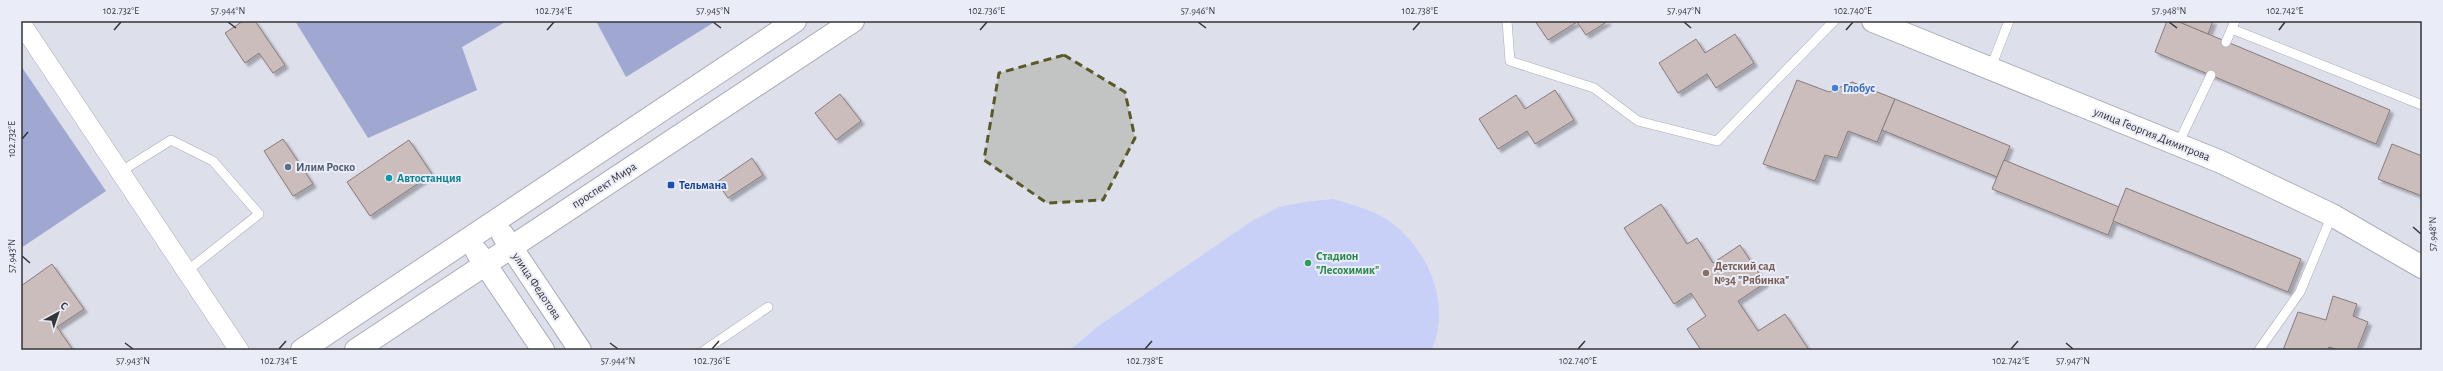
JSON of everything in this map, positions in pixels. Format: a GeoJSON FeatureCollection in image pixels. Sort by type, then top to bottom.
{"type":"FeatureCollection","features":[{"type":"Feature","properties":{"kind":"street"},"geometry":{"type":"LineString","coordinates":[[302,350],[795,21]]}},
{"type":"Feature","properties":{"kind":"street","name":"проспект Мира"},"geometry":{"type":"LineString","coordinates":[[356,350],[853,21]]}},
{"type":"Feature","properties":{"kind":"street","name":"улица Георгия Димитрова"},"geometry":{"type":"LineString","coordinates":[[1873,21],[1991,67],[2221,162],[2332,215],[2422,268]]}},
{"type":"Feature","properties":{"kind":"street"},"geometry":{"type":"LineString","coordinates":[[21,23],[240,350]]}},
{"type":"Feature","properties":{"kind":"street","name":"улица Федотова"},"geometry":{"type":"LineString","coordinates":[[494,222],[580,350]]}},
{"type":"Feature","properties":{"kind":"street"},"geometry":{"type":"LineString","coordinates":[[469,239],[543,350]]}},
{"type":"Feature","properties":{"kind":"lane"},"geometry":{"type":"LineString","coordinates":[[1507,21],[1510,61],[1594,88],[1638,121],[1717,141],[1834,21]]}},
{"type":"Feature","properties":{"kind":"lane"},"geometry":{"type":"LineString","coordinates":[[1991,67],[2010,21]]}},
{"type":"Feature","properties":{"kind":"lane"},"geometry":{"type":"LineString","coordinates":[[2226,42],[2234,25],[2422,104]]}},
{"type":"Feature","properties":{"kind":"lane"},"geometry":{"type":"LineString","coordinates":[[2178,145],[2211,75]]}},
{"type":"Feature","properties":{"kind":"lane"},"geometry":{"type":"LineString","coordinates":[[120,172],[171,140],[213,161],[259,214],[187,271]]}},
{"type":"Feature","properties":{"kind":"lane"},"geometry":{"type":"LineString","coordinates":[[2259,350],[2300,292],[2332,215]]}},
{"type":"Feature","properties":{"kind":"lane"},"geometry":{"type":"LineString","coordinates":[[705,350],[768,307]]}},
{"type":"Feature","properties":{"kind":"highlighted area"},"geometry":{"type":"Polygon","coordinates":[[[1064,55],[1125,92],[1135,138],[1103,200],[1047,203],[984,160],[999,73],[1064,55]]]}},
{"type":"Feature","properties":{"kind":"shaded area"},"geometry":{"type":"Polygon","coordinates":[[[295,21],[507,21],[462,47],[477,90],[368,138],[295,21]]]}},
{"type":"Feature","properties":{"kind":"shaded area"},"geometry":{"type":"Polygon","coordinates":[[[596,21],[716,21],[626,77],[596,21]]]}},
{"type":"Feature","properties":{"kind":"shaded area"},"geometry":{"type":"Polygon","coordinates":[[[21,66],[106,191],[21,248],[21,66]]]}},
{"type":"Feature","properties":{"kind":"shaded area","name":"Стадион \"Лесохимик\""},"geometry":{"type":"Polygon","coordinates":[[[1333,199],[1364,208],[1385,218],[1405,235],[1417,249],[1433,280],[1438,298],[1439,315],[1437,333],[1432,350],[1070,350],[1097,327],[1252,221],[1279,207],[1333,199]]]}},
{"type":"Feature","properties":{"kind":"building"},"geometry":{"type":"Polygon","coordinates":[[[243,21],[255,21],[285,65],[273,73],[259,53],[245,63],[225,33],[243,21]]]}},
{"type":"Feature","properties":{"kind":"building"},"geometry":{"type":"Polygon","coordinates":[[[1535,21],[1608,21],[1586,35],[1577,22],[1548,40],[1535,21]]]}},
{"type":"Feature","properties":{"kind":"building"},"geometry":{"type":"Polygon","coordinates":[[[2167,21],[2177,21],[2390,110],[2376,144],[2155,52],[2167,21]]]}},
{"type":"Feature","properties":{"kind":"building"},"geometry":{"type":"Polygon","coordinates":[[[2177,21],[2213,21],[2208,34],[2177,21]]]}},
{"type":"Feature","properties":{"kind":"building"},"geometry":{"type":"Polygon","coordinates":[[[1735,34],[1754,63],[1716,88],[1707,74],[1678,93],[1659,63],[1696,39],[1705,53],[1735,34]]]}},
{"type":"Feature","properties":{"kind":"building"},"geometry":{"type":"Polygon","coordinates":[[[1797,80],[1829,92],[1852,82],[1895,99],[1877,142],[1848,131],[1837,158],[1825,155],[1815,181],[1763,164],[1797,80]]]}},
{"type":"Feature","properties":{"kind":"building"},"geometry":{"type":"Polygon","coordinates":[[[1555,90],[1574,120],[1535,144],[1527,131],[1498,149],[1479,119],[1516,95],[1525,109],[1555,90]]]}},
{"type":"Feature","properties":{"kind":"building"},"geometry":{"type":"Polygon","coordinates":[[[840,94],[861,121],[836,140],[815,113],[840,94]]]}},
{"type":"Feature","properties":{"kind":"building"},"geometry":{"type":"Polygon","coordinates":[[[1895,99],[2010,146],[1997,177],[1882,130],[1895,99]]]}},
{"type":"Feature","properties":{"kind":"building","name":"Илим Роско"},"geometry":{"type":"Polygon","coordinates":[[[283,139],[313,184],[293,196],[264,151],[283,139]]]}},
{"type":"Feature","properties":{"kind":"building","name":"Автостанция"},"geometry":{"type":"Polygon","coordinates":[[[409,140],[432,174],[370,216],[347,182],[409,140]]]}},
{"type":"Feature","properties":{"kind":"building"},"geometry":{"type":"Polygon","coordinates":[[[2392,144],[2422,156],[2422,196],[2378,179],[2392,144]]]}},
{"type":"Feature","properties":{"kind":"building"},"geometry":{"type":"Polygon","coordinates":[[[752,158],[763,175],[728,198],[717,182],[752,158]]]}},
{"type":"Feature","properties":{"kind":"building"},"geometry":{"type":"Polygon","coordinates":[[[2004,160],[2119,207],[2108,235],[1992,189],[2004,160]]]}},
{"type":"Feature","properties":{"kind":"building"},"geometry":{"type":"Polygon","coordinates":[[[2126,188],[2301,259],[2288,292],[2113,221],[2126,188]]]}},
{"type":"Feature","properties":{"kind":"building","name":"Детский сад №34 \"Рябинка\""},"geometry":{"type":"Polygon","coordinates":[[[1661,204],[1687,244],[1697,238],[1713,263],[1740,245],[1765,283],[1738,301],[1758,331],[1785,314],[1809,350],[1701,350],[1687,329],[1706,316],[1691,293],[1674,304],[1624,228],[1661,204]]]}},
{"type":"Feature","properties":{"kind":"building"},"geometry":{"type":"Polygon","coordinates":[[[52,264],[84,309],[57,327],[73,350],[21,350],[21,286],[52,264]]]}},
{"type":"Feature","properties":{"kind":"building"},"geometry":{"type":"Polygon","coordinates":[[[2333,296],[2357,304],[2353,316],[2368,322],[2357,350],[2339,350],[2329,347],[2327,350],[2283,350],[2298,312],[2326,320],[2333,296]]]}},
{"type":"Feature","properties":{"kind":"place","name":"Глобус"},"geometry":{"type":"Point","coordinates":[1835,88]}},
{"type":"Feature","properties":{"kind":"place","name":"Илим Роско"},"geometry":{"type":"Point","coordinates":[288,167]}},
{"type":"Feature","properties":{"kind":"place","name":"Автостанция"},"geometry":{"type":"Point","coordinates":[389,178]}},
{"type":"Feature","properties":{"kind":"place","name":"Тельмана"},"geometry":{"type":"Point","coordinates":[671,185]}},
{"type":"Feature","properties":{"kind":"place","name":"Стадион \"Лесохимик\""},"geometry":{"type":"Point","coordinates":[1308,263]}},
{"type":"Feature","properties":{"kind":"place","name":"Детский сад №34 \"Рябинка\""},"geometry":{"type":"Point","coordinates":[1706,273]}}]}
